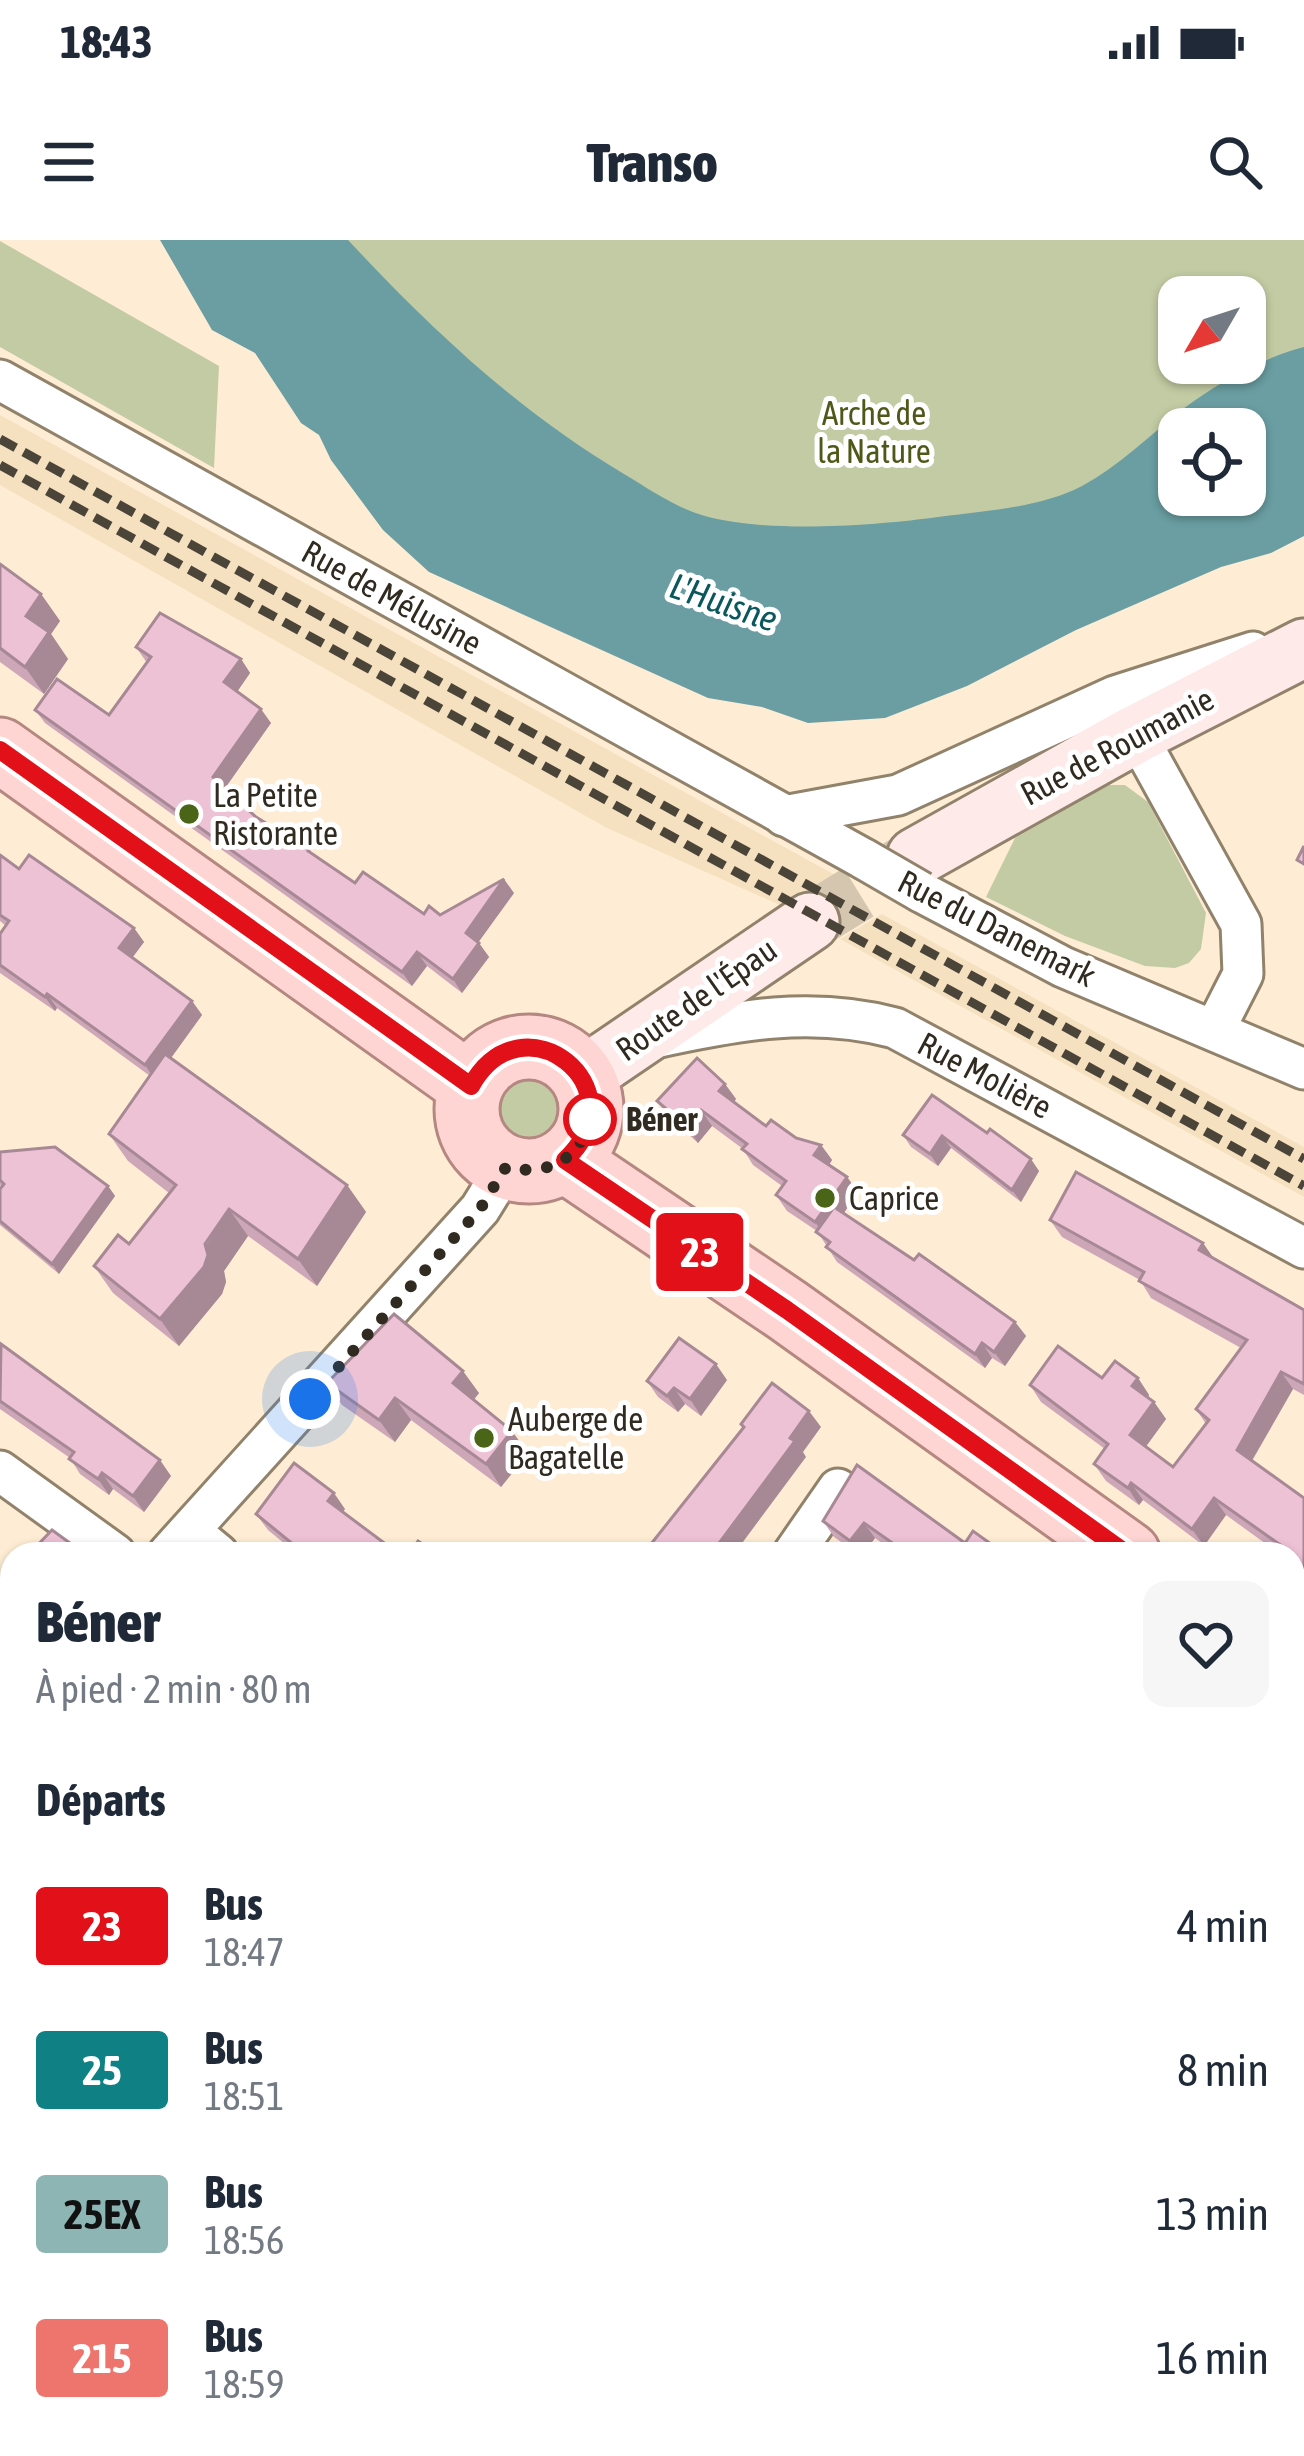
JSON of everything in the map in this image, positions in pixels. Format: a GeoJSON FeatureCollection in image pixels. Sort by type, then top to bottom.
{"type":"FeatureCollection","features":[{"type":"Feature","properties":{"kind":"main road"},"geometry":{"type":"LineString","coordinates":[[0,750],[471,1086]]}},
{"type":"Feature","properties":{"kind":"main road"},"geometry":{"type":"LineString","coordinates":[[535,1164],[586,1135],[590,1101],[582,1077],[565,1058],[530,1046],[494,1057],[480,1069],[466,1103],[468,1126],[477,1145],[535,1164],[787,1310],[1111,1542]]}},
{"type":"Feature","properties":{"kind":"street","name":"Rue de Mélusine"},"geometry":{"type":"LineString","coordinates":[[0,380],[784,816]]}},
{"type":"Feature","properties":{"kind":"street"},"geometry":{"type":"LineString","coordinates":[[784,816],[898,795],[1115,696],[1304,636]]}},
{"type":"Feature","properties":{"kind":"street","name":"Rue de Roumanie"},"geometry":{"type":"LineString","coordinates":[[908,864],[1136,734],[1304,648]]}},
{"type":"Feature","properties":{"kind":"street"},"geometry":{"type":"LineString","coordinates":[[1136,734],[1241,924],[1243,974],[1215,1029]]}},
{"type":"Feature","properties":{"kind":"street","name":"Rue du Danemark"},"geometry":{"type":"LineString","coordinates":[[784,816],[908,864],[1063,968],[1304,1069]]}},
{"type":"Feature","properties":{"kind":"street","name":"Route de l'Épau"},"geometry":{"type":"LineString","coordinates":[[582,1077],[810,922]]}},
{"type":"Feature","properties":{"kind":"street","name":"Rue Molière"},"geometry":{"type":"LineString","coordinates":[[638,1042],[734,1021],[807,1016],[862,1019],[926,1042],[1304,1249]]}},
{"type":"Feature","properties":{"kind":"street"},"geometry":{"type":"LineString","coordinates":[[195,1542],[480,1209],[535,1164]]}},
{"type":"Feature","properties":{"kind":"street"},"geometry":{"type":"LineString","coordinates":[[0,1471],[98,1542]]}},
{"type":"Feature","properties":{"kind":"street"},"geometry":{"type":"LineString","coordinates":[[801,1542],[838,1489]]}},
{"type":"Feature","properties":{"kind":"shaded area"},"geometry":{"type":"Polygon","coordinates":[[[0,415],[835,875],[780,905],[607,828],[0,485],[0,415]]]}},
{"type":"Feature","properties":{"kind":"shaded area"},"geometry":{"type":"Polygon","coordinates":[[[882,914],[1304,1147],[1304,1197],[840,939],[882,914]]]}},
{"type":"Feature","properties":{"kind":"green space","name":"Arche de la Nature"},"geometry":{"type":"Polygon","coordinates":[[[250,240],[1304,240],[1304,473],[1266,490],[1266,408],[1158,408],[1158,516],[1206,516],[1097,564],[775,626],[250,240]]]}},
{"type":"Feature","properties":{"kind":"green space"},"geometry":{"type":"Polygon","coordinates":[[[0,241],[219,366],[214,468],[0,347],[0,241]]]}},
{"type":"Feature","properties":{"kind":"green space"},"geometry":{"type":"Polygon","coordinates":[[[1108,785],[1125,785],[1148,802],[1206,913],[1201,949],[1189,963],[1175,968],[1145,966],[1065,936],[986,897],[1015,838],[1108,785]]]}},
{"type":"Feature","properties":{"kind":"green space"},"geometry":{"type":"Polygon","coordinates":[[[528,1071],[555,1082],[566,1109],[555,1136],[528,1147],[501,1136],[490,1109],[501,1082],[528,1071]]]}},
{"type":"Feature","properties":{"kind":"water","name":"L'Huisne"},"geometry":{"type":"Polygon","coordinates":[[[160,240],[348,240],[478,367],[585,450],[694,513],[787,526],[931,518],[1047,500],[1109,469],[1158,429],[1158,516],[1266,516],[1266,408],[1184,408],[1221,384],[1266,384],[1266,361],[1304,347],[1304,536],[1271,553],[1221,567],[1076,630],[967,686],[885,718],[808,723],[762,707],[708,698],[429,572],[383,530],[331,460],[319,435],[301,423],[255,353],[212,330],[160,240]]]}},
{"type":"Feature","properties":{"kind":"building"},"geometry":{"type":"Polygon","coordinates":[[[0,564],[41,594],[26,616],[49,632],[25,667],[0,648],[0,564]]]}},
{"type":"Feature","properties":{"kind":"building"},"geometry":{"type":"Polygon","coordinates":[[[160,613],[241,659],[224,682],[261,709],[213,777],[256,817],[279,831],[283,826],[312,846],[308,851],[355,883],[363,872],[424,914],[429,906],[440,915],[504,879],[466,933],[479,943],[453,979],[417,952],[402,972],[35,710],[57,679],[109,715],[151,657],[136,647],[160,613]]]}},
{"type":"Feature","properties":{"kind":"building"},"geometry":{"type":"Polygon","coordinates":[[[0,855],[19,869],[29,855],[134,928],[119,948],[192,1001],[145,1065],[0,965],[0,934],[9,921],[0,915],[0,855]]]}},
{"type":"Feature","properties":{"kind":"building"},"geometry":{"type":"Polygon","coordinates":[[[165,1054],[347,1185],[298,1259],[229,1209],[205,1244],[204,1267],[160,1319],[94,1266],[118,1235],[129,1244],[176,1185],[109,1134],[165,1054]]]}},
{"type":"Feature","properties":{"kind":"building"},"geometry":{"type":"Polygon","coordinates":[[[697,1058],[725,1084],[719,1091],[766,1126],[771,1120],[796,1138],[821,1145],[814,1155],[847,1177],[815,1222],[776,1195],[786,1181],[742,1149],[747,1144],[701,1110],[687,1127],[657,1101],[697,1058]]]}},
{"type":"Feature","properties":{"kind":"building"},"geometry":{"type":"Polygon","coordinates":[[[932,1095],[1031,1159],[1012,1190],[942,1136],[930,1154],[903,1135],[932,1095]]]}},
{"type":"Feature","properties":{"kind":"building"},"geometry":{"type":"Polygon","coordinates":[[[55,1147],[108,1186],[52,1264],[0,1221],[4,1184],[0,1152],[55,1147]]]}},
{"type":"Feature","properties":{"kind":"building"},"geometry":{"type":"Polygon","coordinates":[[[1076,1172],[1203,1243],[1199,1250],[1304,1310],[1304,1384],[1281,1372],[1237,1450],[1304,1498],[1304,1542],[1276,1542],[1214,1498],[1192,1529],[1131,1483],[1128,1488],[1094,1464],[1108,1444],[1030,1385],[1058,1346],[1102,1378],[1115,1361],[1138,1378],[1132,1386],[1154,1402],[1130,1435],[1173,1467],[1209,1420],[1196,1409],[1247,1340],[1139,1281],[1144,1272],[1050,1220],[1076,1172]]]}},
{"type":"Feature","properties":{"kind":"building"},"geometry":{"type":"Polygon","coordinates":[[[834,1207],[914,1260],[919,1254],[1015,1322],[994,1352],[982,1343],[975,1354],[826,1247],[830,1242],[816,1232],[834,1207]]]}},
{"type":"Feature","properties":{"kind":"building"},"geometry":{"type":"Polygon","coordinates":[[[394,1314],[463,1371],[453,1383],[512,1431],[486,1464],[395,1398],[379,1420],[327,1383],[394,1314]]]}},
{"type":"Feature","properties":{"kind":"building"},"geometry":{"type":"Polygon","coordinates":[[[679,1338],[716,1364],[690,1399],[674,1388],[667,1396],[647,1381],[679,1338]]]}},
{"type":"Feature","properties":{"kind":"building"},"geometry":{"type":"Polygon","coordinates":[[[1,1344],[160,1460],[133,1496],[102,1473],[98,1479],[69,1459],[74,1452],[0,1401],[1,1344]]]}},
{"type":"Feature","properties":{"kind":"building"},"geometry":{"type":"Polygon","coordinates":[[[772,1383],[809,1411],[790,1438],[795,1441],[720,1542],[653,1542],[744,1427],[741,1424],[772,1383]]]}},
{"type":"Feature","properties":{"kind":"building"},"geometry":{"type":"Polygon","coordinates":[[[294,1463],[334,1493],[328,1501],[383,1542],[290,1542],[256,1514],[294,1463]]]}},
{"type":"Feature","properties":{"kind":"building"},"geometry":{"type":"Polygon","coordinates":[[[857,1465],[964,1542],[891,1542],[864,1523],[850,1541],[823,1521],[857,1465]]]}},
{"type":"Feature","properties":{"kind":"building"},"geometry":{"type":"Polygon","coordinates":[[[52,1530],[68,1542],[40,1542],[52,1530]]]}},
{"type":"Feature","properties":{"kind":"building"},"geometry":{"type":"Polygon","coordinates":[[[973,1531],[988,1542],[966,1542],[973,1531]]]}},
{"type":"Feature","properties":{"kind":"tunnel"},"geometry":{"type":"LineString","coordinates":[[810,922],[916,857]]}},
{"type":"Feature","properties":{"kind":"railway"},"geometry":{"type":"LineString","coordinates":[[0,439],[1304,1159]]}},
{"type":"Feature","properties":{"kind":"railway"},"geometry":{"type":"LineString","coordinates":[[0,465],[1304,1186]]}},
{"type":"Feature","properties":{"kind":"bus line","name":"23"},"geometry":{"type":"LineString","coordinates":[[0,750],[471,1086],[480,1069],[511,1049],[530,1046],[565,1058],[582,1077],[590,1119],[586,1135],[565,1160],[787,1310],[1110,1542]]}},
{"type":"Feature","properties":{"kind":"place","name":"La Petite Ristorante"},"geometry":{"type":"Point","coordinates":[189,814]}},
{"type":"Feature","properties":{"kind":"place","name":"Béner"},"geometry":{"type":"Point","coordinates":[590,1119]}},
{"type":"Feature","properties":{"kind":"place","name":"Caprice"},"geometry":{"type":"Point","coordinates":[825,1198]}},
{"type":"Feature","properties":{"kind":"place","name":"Auberge de Bagatelle"},"geometry":{"type":"Point","coordinates":[484,1438]}},
{"type":"Feature","properties":{"kind":"route"},"geometry":{"type":"LineString","coordinates":[[310,1399],[480,1209],[506,1167],[535,1172],[565,1160],[586,1135],[590,1119]]}}]}
